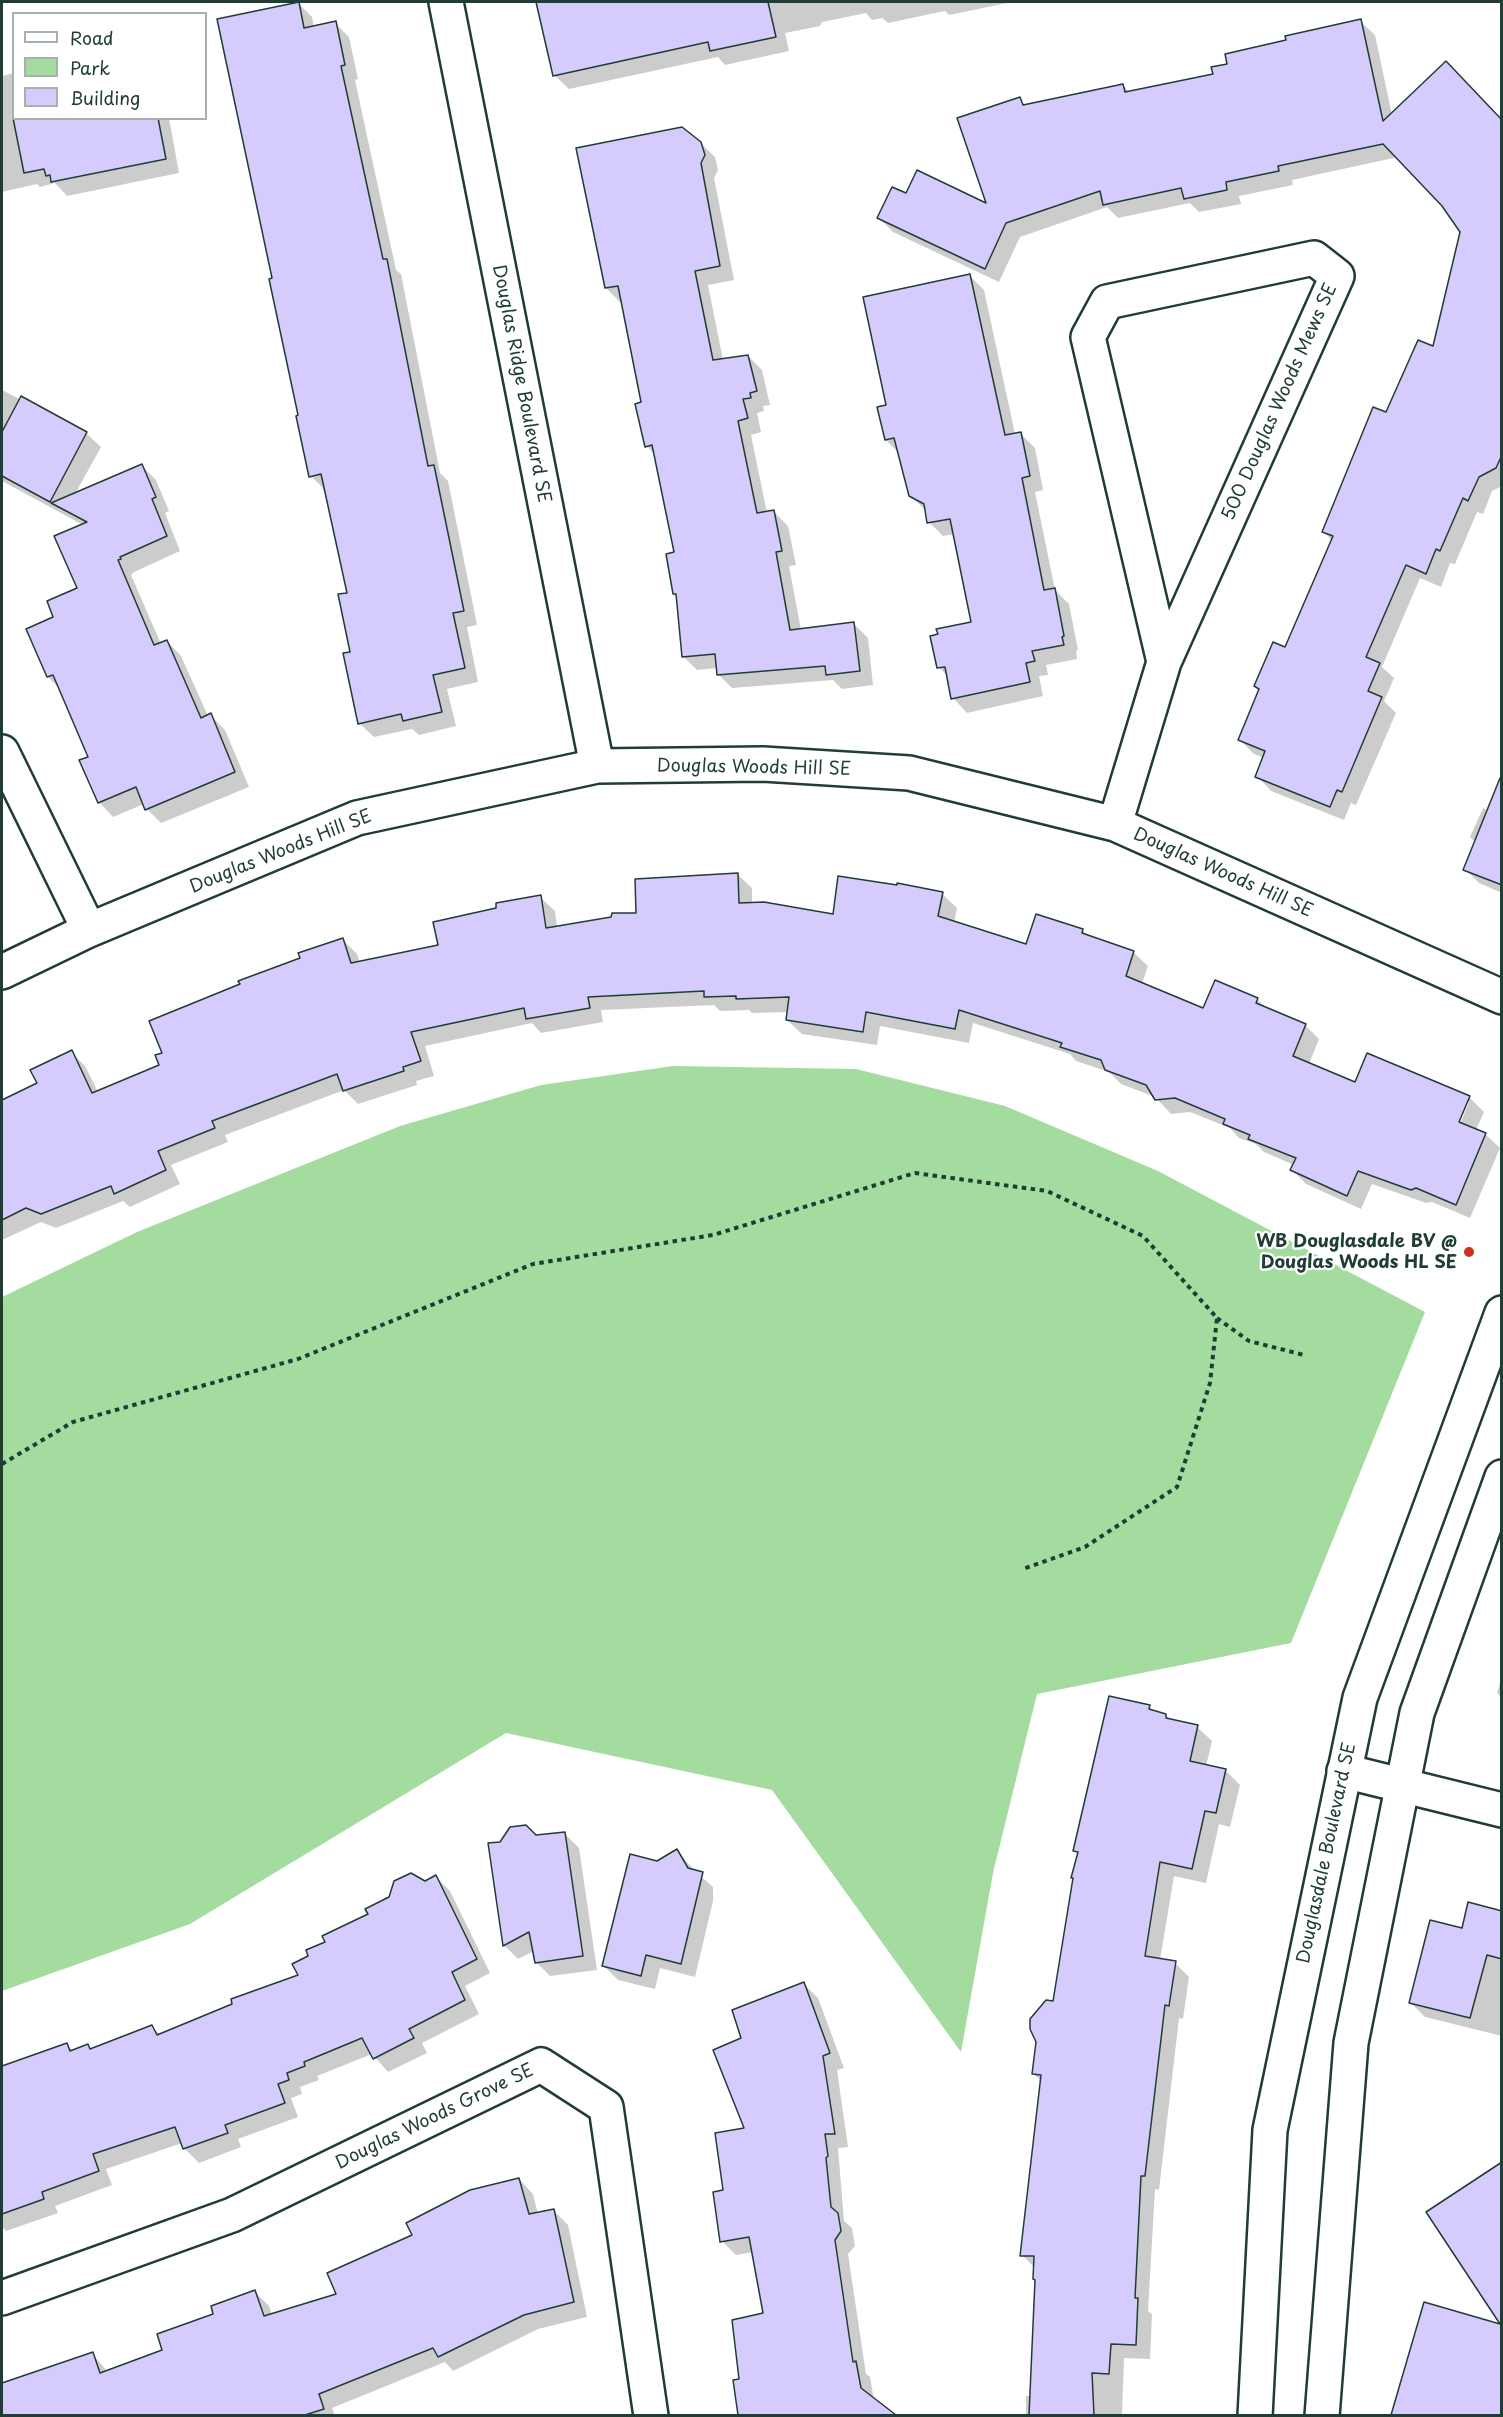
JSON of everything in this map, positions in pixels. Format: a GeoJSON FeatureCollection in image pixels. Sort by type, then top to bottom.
{"type":"FeatureCollection","features":[{"type":"Feature","properties":{"kind":"street","name":"Douglas Ridge Boulevard SE"},"geometry":{"type":"LineString","coordinates":[[446,2],[597,765]]}},
{"type":"Feature","properties":{"kind":"street","name":"500 Douglas Woods Mews SE"},"geometry":{"type":"LineString","coordinates":[[1115,824],[1164,662],[1337,276],[1314,258],[1107,302],[1088,337],[1164,662]]}},
{"type":"Feature","properties":{"kind":"street"},"geometry":{"type":"LineString","coordinates":[[2,752],[89,930]]}},
{"type":"Feature","properties":{"kind":"street","name":"Douglas Woods Hill SE"},"geometry":{"type":"LineString","coordinates":[[2,972],[89,930],[357,818],[597,765],[764,764],[909,773],[1115,824],[1502,997]]}},
{"type":"Feature","properties":{"kind":"street","name":"Douglasdale Boulevard SE"},"geometry":{"type":"LineString","coordinates":[[1255,2415],[1270,2130],[1360,1698],[1502,1313]]}},
{"type":"Feature","properties":{"kind":"street"},"geometry":{"type":"LineString","coordinates":[[1322,2415],[1351,2043],[1418,1713],[1502,1477]]}},
{"type":"Feature","properties":{"kind":"street"},"geometry":{"type":"LineString","coordinates":[[1344,1771],[1502,1810]]}},
{"type":"Feature","properties":{"kind":"street","name":"Douglas Woods Grove SE"},"geometry":{"type":"LineString","coordinates":[[2,2298],[232,2215],[541,2065],[606,2107],[651,2415]]}},
{"type":"Feature","properties":{"kind":"path"},"geometry":{"type":"LineString","coordinates":[[2,1464],[73,1422],[298,1359],[532,1264],[712,1235],[915,1173],[1047,1191],[1143,1236],[1217,1318],[1249,1341],[1304,1355]]}},
{"type":"Feature","properties":{"kind":"path"},"geometry":{"type":"LineString","coordinates":[[1023,1569],[1085,1547],[1177,1487],[1210,1383],[1217,1318]]}},
{"type":"Feature","properties":{"kind":"green space"},"geometry":{"type":"Polygon","coordinates":[[[673,1066],[856,1069],[1005,1106],[1158,1171],[1425,1312],[1291,1643],[1037,1694],[993,1873],[961,2052],[772,1790],[506,1733],[190,1924],[2,1991],[2,1297],[137,1232],[400,1126],[541,1085],[673,1066]]]}},
{"type":"Feature","properties":{"kind":"building"},"geometry":{"type":"Polygon","coordinates":[[[299,2],[304,28],[336,21],[345,65],[341,66],[383,259],[387,259],[428,466],[434,465],[464,611],[453,613],[465,668],[433,675],[442,712],[403,721],[401,714],[358,724],[343,653],[350,652],[338,594],[347,593],[321,474],[309,477],[269,279],[272,278],[217,19],[299,2]]]}},
{"type":"Feature","properties":{"kind":"building"},"geometry":{"type":"Polygon","coordinates":[[[536,2],[768,2],[776,37],[710,51],[708,42],[553,76],[536,2]]]}},
{"type":"Feature","properties":{"kind":"building"},"geometry":{"type":"Polygon","coordinates":[[[1361,19],[1383,121],[1446,61],[1502,120],[1502,455],[1496,468],[1479,477],[1468,501],[1463,498],[1440,551],[1436,549],[1426,574],[1406,565],[1366,657],[1380,663],[1368,691],[1382,697],[1342,792],[1337,790],[1330,807],[1255,777],[1265,751],[1238,740],[1259,689],[1254,686],[1273,642],[1285,647],[1333,536],[1322,532],[1373,407],[1386,412],[1418,340],[1433,346],[1460,232],[1442,206],[1383,144],[1278,166],[1279,171],[1226,182],[1227,190],[1184,199],[1181,188],[1103,205],[1100,191],[1006,223],[985,269],[877,218],[892,187],[906,193],[917,170],[986,203],[957,118],[1020,97],[1023,105],[1123,84],[1125,92],[1213,74],[1211,67],[1227,64],[1225,54],[1286,40],[1285,36],[1361,19]]]}},
{"type":"Feature","properties":{"kind":"building"},"geometry":{"type":"Polygon","coordinates":[[[13,120],[158,120],[166,159],[51,182],[50,175],[46,176],[44,169],[24,173],[13,120]]]}},
{"type":"Feature","properties":{"kind":"building"},"geometry":{"type":"Polygon","coordinates":[[[682,127],[701,142],[705,155],[701,163],[720,266],[695,271],[713,360],[748,355],[757,391],[750,393],[751,398],[743,399],[748,418],[738,421],[757,513],[774,510],[782,551],[776,552],[790,630],[854,622],[860,671],[826,675],[825,666],[717,675],[715,654],[682,657],[676,594],[673,594],[666,554],[674,552],[652,445],[645,447],[635,404],[641,402],[618,286],[605,288],[576,148],[682,127]]]}},
{"type":"Feature","properties":{"kind":"building"},"geometry":{"type":"Polygon","coordinates":[[[970,274],[1005,435],[1021,432],[1030,476],[1022,478],[1044,590],[1055,588],[1064,645],[1032,651],[1035,661],[1026,663],[1030,682],[951,699],[945,667],[937,668],[930,636],[938,634],[936,629],[971,622],[950,519],[927,523],[924,504],[909,496],[894,438],[885,440],[877,407],[886,405],[863,297],[970,274]]]}},
{"type":"Feature","properties":{"kind":"building"},"geometry":{"type":"Polygon","coordinates":[[[21,396],[87,432],[50,502],[2,476],[2,432],[21,396]]]}},
{"type":"Feature","properties":{"kind":"building"},"geometry":{"type":"Polygon","coordinates":[[[142,464],[156,497],[152,499],[167,536],[120,557],[121,559],[118,560],[154,645],[167,640],[201,718],[211,713],[235,772],[145,810],[136,787],[98,803],[79,760],[88,757],[53,675],[47,677],[26,629],[53,617],[47,601],[77,588],[54,536],[87,522],[51,503],[142,464]]]}},
{"type":"Feature","properties":{"kind":"building"},"geometry":{"type":"Polygon","coordinates":[[[1500,778],[1502,779],[1502,885],[1463,870],[1500,778]]]}},
{"type":"Feature","properties":{"kind":"building"},"geometry":{"type":"Polygon","coordinates":[[[738,873],[739,903],[764,902],[833,914],[838,876],[897,885],[897,883],[943,892],[938,916],[1026,944],[1036,914],[1083,929],[1082,933],[1134,951],[1126,976],[1203,1008],[1215,980],[1258,998],[1256,1003],[1306,1024],[1293,1056],[1355,1082],[1367,1053],[1470,1096],[1459,1122],[1486,1133],[1456,1205],[1416,1188],[1411,1190],[1358,1171],[1347,1196],[1290,1170],[1296,1158],[1248,1139],[1250,1135],[1223,1124],[1225,1119],[1175,1098],[1155,1100],[1146,1085],[1105,1070],[1101,1060],[1060,1047],[1062,1043],[959,1010],[955,1029],[866,1012],[863,1032],[786,1020],[789,997],[736,999],[736,996],[704,997],[704,991],[588,997],[590,1008],[526,1019],[524,1008],[411,1032],[421,1061],[403,1067],[404,1071],[343,1091],[337,1074],[212,1121],[215,1128],[158,1151],[166,1170],[114,1194],[111,1186],[41,1214],[26,1208],[2,1220],[2,1100],[37,1083],[30,1070],[72,1050],[92,1093],[159,1065],[155,1055],[162,1053],[149,1021],[240,984],[238,981],[300,958],[298,953],[343,938],[351,963],[438,945],[433,922],[496,908],[496,903],[541,895],[546,928],[611,917],[612,913],[636,913],[635,879],[738,873]]]}},
{"type":"Feature","properties":{"kind":"building"},"geometry":{"type":"Polygon","coordinates":[[[1109,1696],[1150,1705],[1149,1709],[1166,1714],[1166,1718],[1198,1725],[1190,1761],[1226,1769],[1216,1813],[1205,1811],[1192,1869],[1160,1862],[1145,1956],[1176,1961],[1169,2006],[1165,2005],[1145,2176],[1141,2176],[1135,2298],[1138,2298],[1136,2345],[1111,2344],[1109,2374],[1092,2373],[1094,2415],[1029,2415],[1034,2256],[1020,2256],[1041,2075],[1032,2074],[1036,2042],[1030,2029],[1030,2019],[1046,2000],[1053,2001],[1073,1878],[1071,1878],[1078,1852],[1073,1851],[1109,1696]]]}},
{"type":"Feature","properties":{"kind":"building"},"geometry":{"type":"Polygon","coordinates":[[[526,1825],[536,1835],[565,1832],[583,1956],[535,1963],[529,1932],[503,1946],[488,1843],[500,1842],[510,1827],[526,1825]]]}},
{"type":"Feature","properties":{"kind":"building"},"geometry":{"type":"Polygon","coordinates":[[[677,1849],[688,1868],[703,1872],[681,1964],[646,1955],[641,1976],[602,1966],[630,1854],[657,1861],[677,1849]]]}},
{"type":"Feature","properties":{"kind":"building"},"geometry":{"type":"Polygon","coordinates":[[[411,1873],[425,1881],[436,1875],[477,1959],[452,1972],[465,2000],[409,2029],[414,2038],[373,2059],[362,2038],[304,2062],[305,2066],[287,2073],[289,2080],[278,2084],[285,2103],[225,2125],[228,2133],[183,2149],[175,2127],[93,2154],[99,2171],[42,2192],[44,2199],[2,2214],[2,2066],[67,2043],[70,2051],[88,2044],[90,2049],[152,2025],[157,2035],[232,2004],[231,1999],[298,1975],[292,1964],[308,1956],[306,1950],[325,1942],[322,1936],[368,1914],[365,1909],[389,1897],[394,1881],[411,1873]]]}},
{"type":"Feature","properties":{"kind":"building"},"geometry":{"type":"Polygon","coordinates":[[[1468,1902],[1502,1911],[1502,1959],[1487,1955],[1470,2018],[1409,2003],[1430,1920],[1462,1928],[1468,1902]]]}},
{"type":"Feature","properties":{"kind":"building"},"geometry":{"type":"Polygon","coordinates":[[[804,1982],[830,2053],[823,2056],[835,2134],[825,2134],[828,2156],[826,2158],[831,2207],[838,2213],[841,2231],[835,2240],[853,2362],[856,2361],[861,2388],[896,2415],[738,2415],[733,2380],[739,2379],[732,2320],[763,2313],[749,2237],[720,2242],[713,2192],[723,2190],[715,2133],[744,2128],[713,2050],[741,2038],[732,2010],[804,1982]]]}},
{"type":"Feature","properties":{"kind":"building"},"geometry":{"type":"Polygon","coordinates":[[[1502,2162],[1502,2415],[1391,2415],[1424,2302],[1500,2324],[1426,2212],[1502,2162]]]}},
{"type":"Feature","properties":{"kind":"building"},"geometry":{"type":"Polygon","coordinates":[[[519,2178],[529,2214],[554,2209],[574,2302],[524,2315],[438,2357],[433,2348],[319,2394],[324,2409],[305,2415],[2,2415],[2,2383],[93,2352],[100,2373],[162,2350],[157,2334],[213,2314],[211,2306],[255,2290],[264,2316],[336,2294],[327,2273],[412,2235],[406,2223],[470,2190],[519,2178]]]}},
{"type":"Feature","properties":{"kind":"place","name":"WB Douglasdale BV @ Douglas Woods HL SE"},"geometry":{"type":"Point","coordinates":[1469,1252]}}]}
